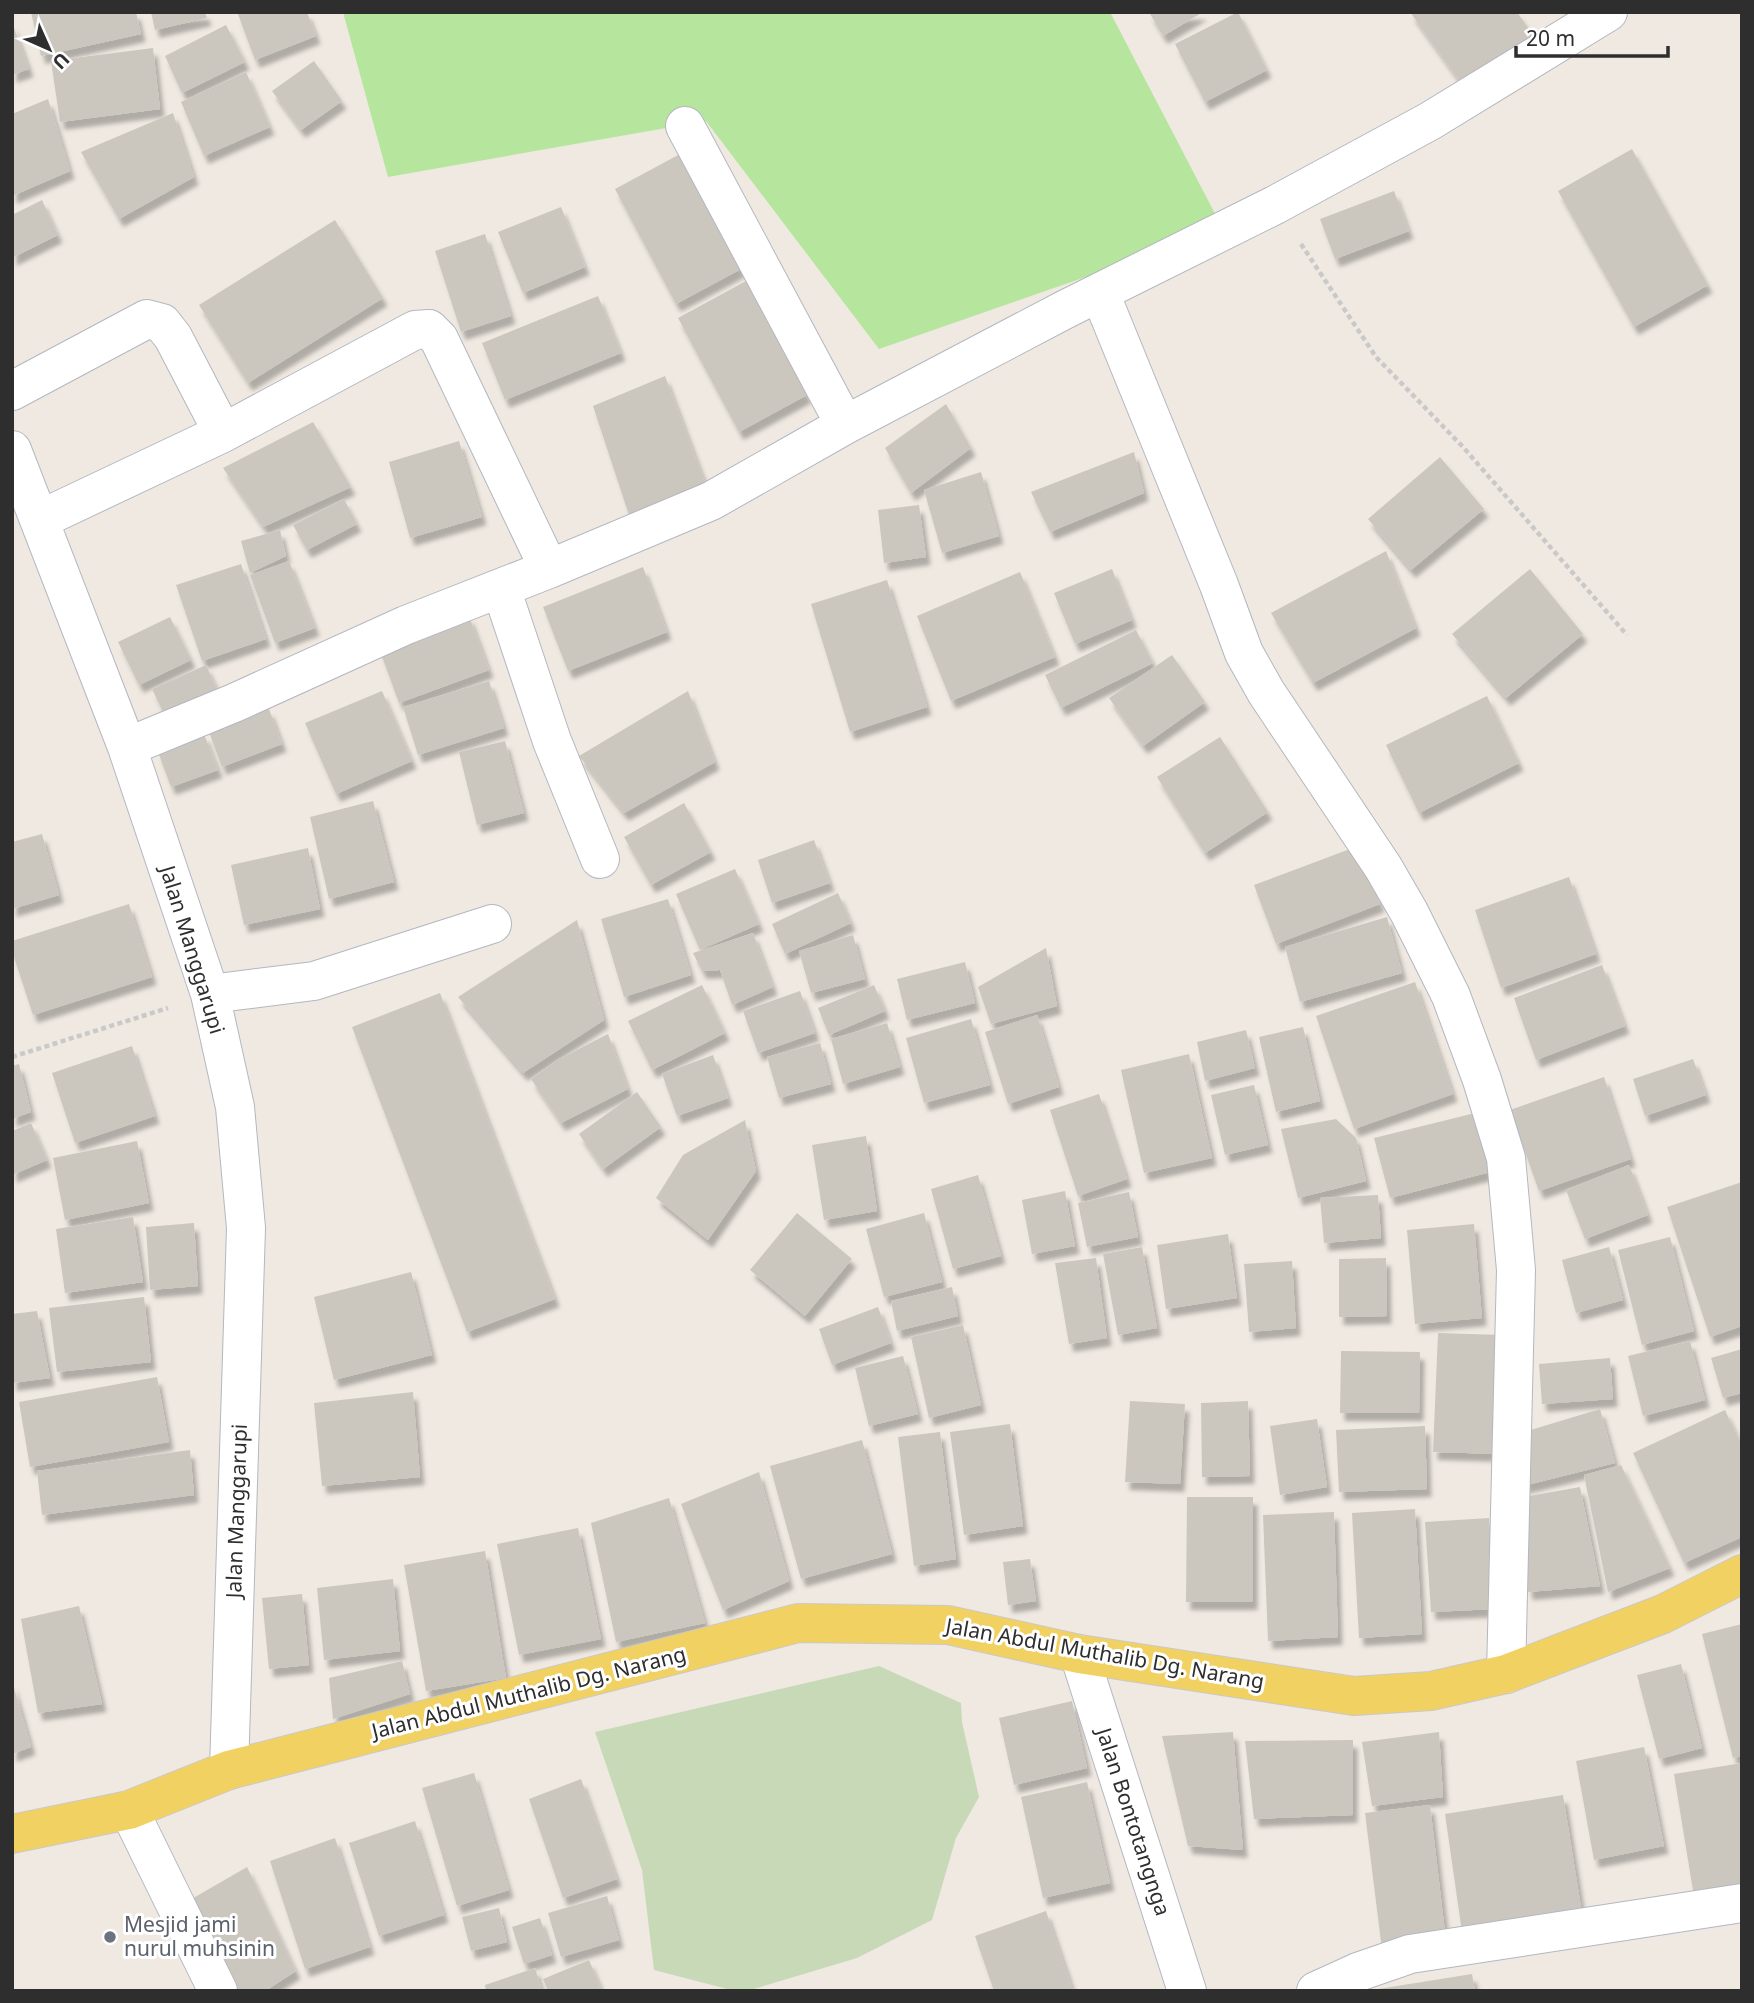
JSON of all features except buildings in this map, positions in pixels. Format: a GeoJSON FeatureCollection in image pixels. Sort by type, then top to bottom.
{"type":"FeatureCollection","features":[{"type":"Feature","properties":{"kind":"main road","name":"Jalan Abdul Muthalib Dg. Narang"},"geometry":{"type":"LineString","coordinates":[[12,1834],[129,1810],[229,1770],[798,1623],[948,1625],[1079,1654],[1354,1696],[1431,1691],[1506,1674],[1663,1614],[1742,1574]]}},
{"type":"Feature","properties":{"kind":"street"},"geometry":{"type":"LineString","coordinates":[[127,747],[234,703],[406,625],[549,569],[710,501],[845,425],[1275,205],[1430,121],[1608,12]]}},
{"type":"Feature","properties":{"kind":"street"},"geometry":{"type":"LineString","coordinates":[[685,126],[845,425]]}},
{"type":"Feature","properties":{"kind":"street"},"geometry":{"type":"LineString","coordinates":[[1100,293],[1214,572],[1244,653],[1266,692],[1409,912],[1451,996],[1482,1080],[1506,1158],[1516,1270],[1506,1674]]}},
{"type":"Feature","properties":{"kind":"street"},"geometry":{"type":"LineString","coordinates":[[12,391],[147,319],[162,323],[173,337],[223,432]]}},
{"type":"Feature","properties":{"kind":"street"},"geometry":{"type":"LineString","coordinates":[[27,505],[223,432],[415,330],[429,329],[439,339],[549,569]]}},
{"type":"Feature","properties":{"kind":"street","name":"Jalan Manggarupi"},"geometry":{"type":"LineString","coordinates":[[12,450],[27,505],[127,747],[210,994],[235,1107],[246,1228],[229,1770]]}},
{"type":"Feature","properties":{"kind":"street"},"geometry":{"type":"LineString","coordinates":[[501,588],[552,741],[600,859]]}},
{"type":"Feature","properties":{"kind":"street"},"geometry":{"type":"LineString","coordinates":[[210,994],[314,981],[492,924]]}},
{"type":"Feature","properties":{"kind":"street","name":"Jalan Bontotangnga"},"geometry":{"type":"LineString","coordinates":[[1079,1654],[1187,1991]]}},
{"type":"Feature","properties":{"kind":"street"},"geometry":{"type":"LineString","coordinates":[[129,1810],[218,1991]]}},
{"type":"Feature","properties":{"kind":"street"},"geometry":{"type":"LineString","coordinates":[[1316,1991],[1358,1972],[1410,1954],[1742,1903]]}},
{"type":"Feature","properties":{"kind":"path"},"geometry":{"type":"LineString","coordinates":[[1275,205],[1376,357],[1463,447],[1627,635]]}},
{"type":"Feature","properties":{"kind":"path"},"geometry":{"type":"LineString","coordinates":[[12,1058],[210,994]]}},
{"type":"Feature","properties":{"kind":"green space"},"geometry":{"type":"Polygon","coordinates":[[[343,12],[1110,12],[1223,229],[879,349],[706,121],[388,177],[343,12]]]}},
{"type":"Feature","properties":{"kind":"green space"},"geometry":{"type":"Polygon","coordinates":[[[879,1666],[961,1703],[962,1722],[979,1797],[956,1838],[932,1920],[857,1958],[747,1991],[735,1991],[654,1970],[642,1870],[595,1732],[879,1666]]]}},
{"type":"Feature","properties":{"kind":"place","name":"Mesjid jami nurul muhsinin"},"geometry":{"type":"Point","coordinates":[110,1937]}}]}
